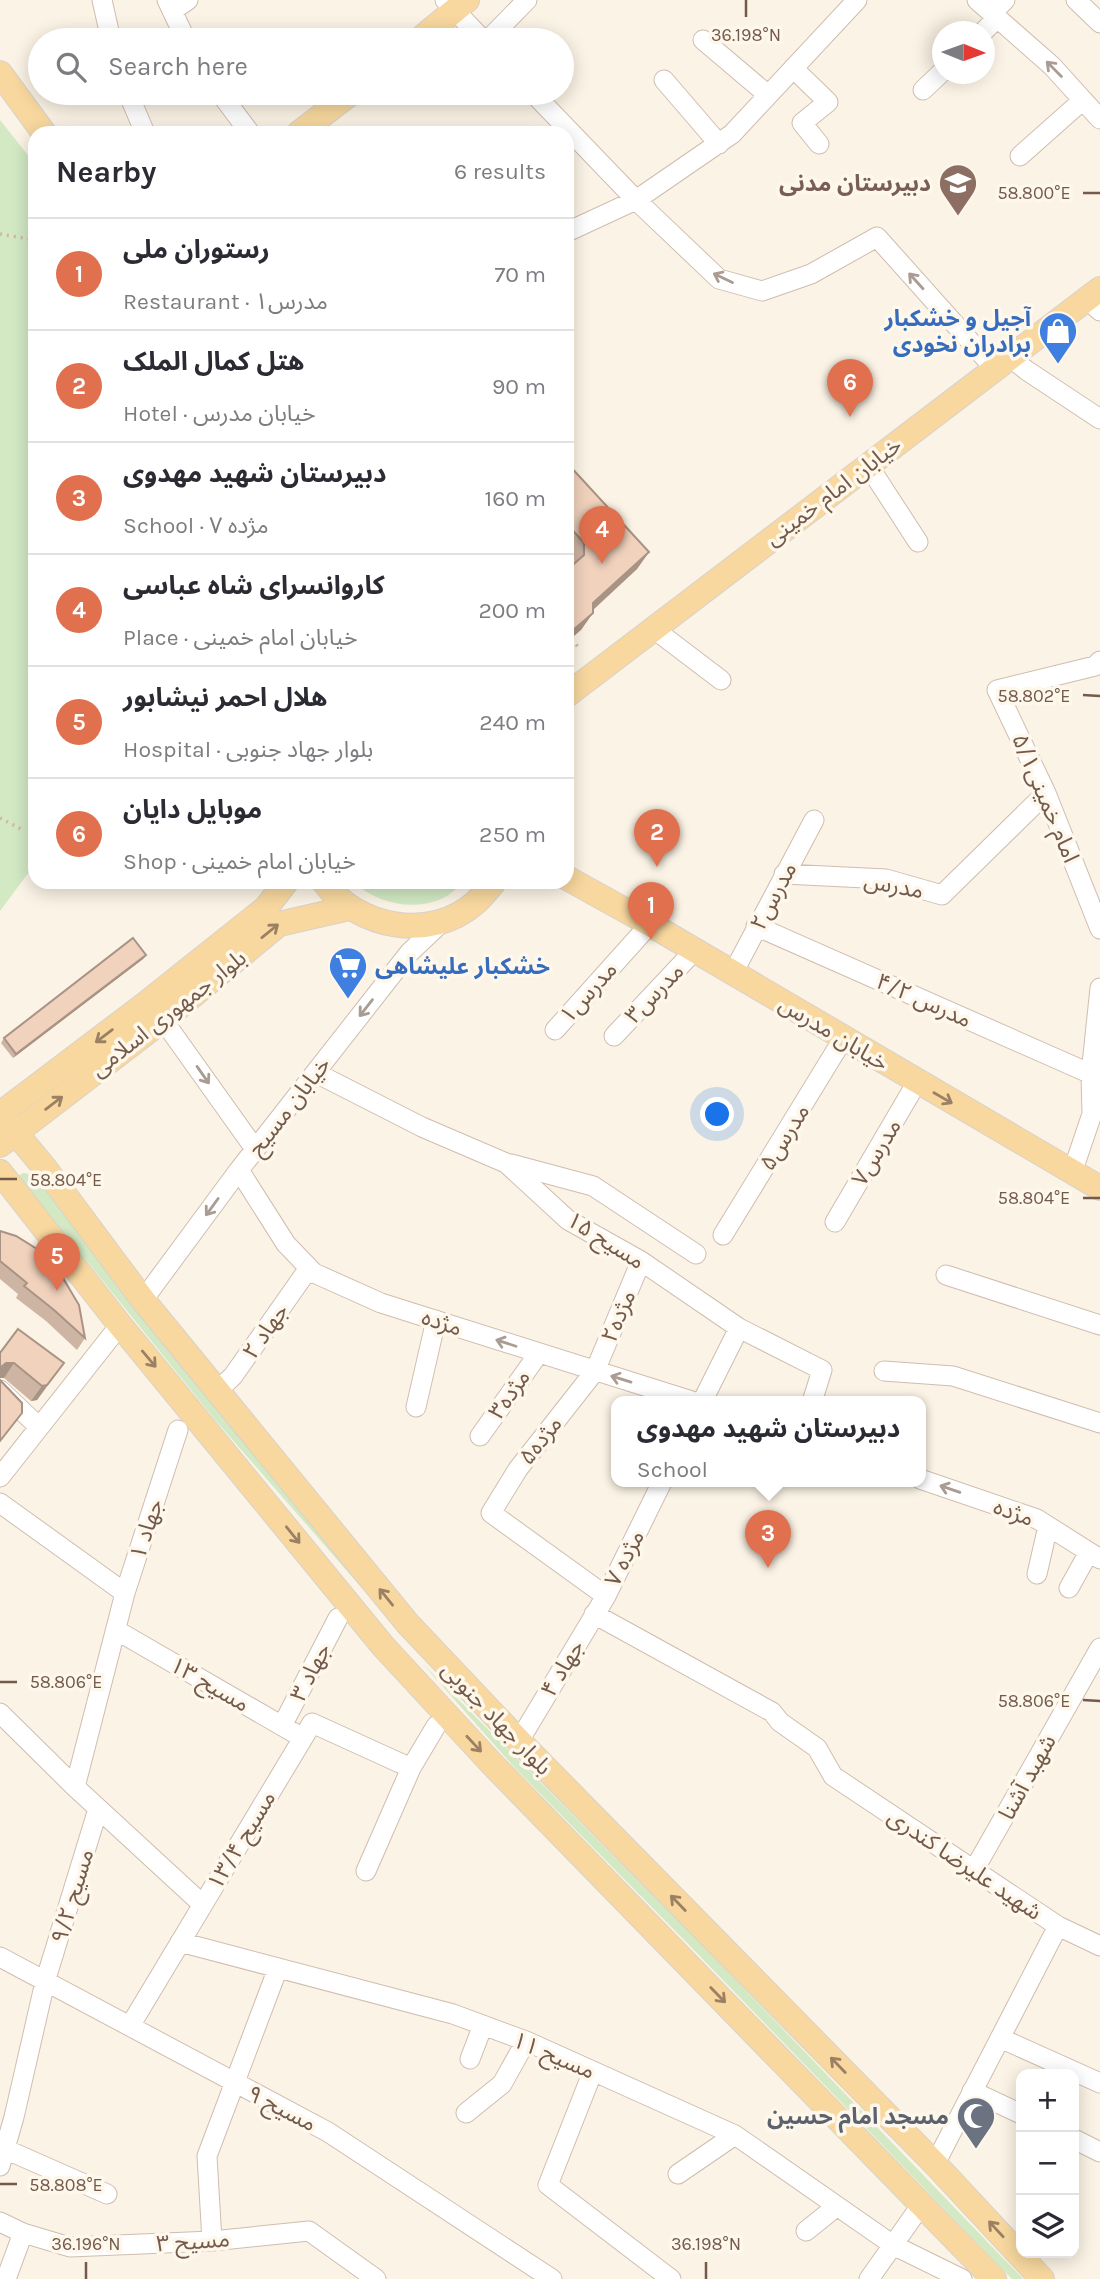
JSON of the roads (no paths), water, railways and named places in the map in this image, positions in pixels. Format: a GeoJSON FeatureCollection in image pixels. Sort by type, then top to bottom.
{"type":"FeatureCollection","features":[{"type":"Feature","properties":{"kind":"main road"},"geometry":{"type":"LineString","coordinates":[[431,28],[456,4]]}},
{"type":"Feature","properties":{"kind":"main road"},"geometry":{"type":"LineString","coordinates":[[0,74],[39,126]]}},
{"type":"Feature","properties":{"kind":"main road"},"geometry":{"type":"LineString","coordinates":[[308,126],[335,105]]}},
{"type":"Feature","properties":{"kind":"main road","name":"خیابان امام خمینی"},"geometry":{"type":"LineString","coordinates":[[574,690],[1002,362],[1096,299]]}},
{"type":"Feature","properties":{"kind":"main road","name":"خیابان مدرس"},"geometry":{"type":"LineString","coordinates":[[574,882],[1100,1188]]}},
{"type":"Feature","properties":{"kind":"main road","name":"بلوار جمهوری اسلامی"},"geometry":{"type":"LineString","coordinates":[[3,1124],[148,1002],[266,908],[281,889]]}},
{"type":"Feature","properties":{"kind":"main road"},"geometry":{"type":"LineString","coordinates":[[331,889],[349,908],[379,922],[411,926],[444,920],[474,904],[488,889]]}},
{"type":"Feature","properties":{"kind":"main road","name":"بلوار جمهوری اسلامی"},"geometry":{"type":"LineString","coordinates":[[3,1124],[163,1020],[279,924],[349,908]]}},
{"type":"Feature","properties":{"kind":"main road","name":"بلوار جهاد جنوبی"},"geometry":{"type":"LineString","coordinates":[[3,1124],[44,1167],[143,1300],[408,1624],[519,1741],[1044,2277]]}},
{"type":"Feature","properties":{"kind":"main road"},"geometry":{"type":"LineString","coordinates":[[6,1179],[32,1164],[44,1167]]}},
{"type":"Feature","properties":{"kind":"main road","name":"بلوار جهاد جنوبی"},"geometry":{"type":"LineString","coordinates":[[6,1179],[120,1325],[383,1646],[493,1765],[994,2279]]}},
{"type":"Feature","properties":{"kind":"main road"},"geometry":{"type":"LineString","coordinates":[[383,1646],[408,1624]]}},
{"type":"Feature","properties":{"kind":"street"},"geometry":{"type":"LineString","coordinates":[[103,0],[109,28]]}},
{"type":"Feature","properties":{"kind":"street"},"geometry":{"type":"LineString","coordinates":[[498,28],[527,0]]}},
{"type":"Feature","properties":{"kind":"street"},"geometry":{"type":"LineString","coordinates":[[574,229],[635,201],[732,134],[857,0]]}},
{"type":"Feature","properties":{"kind":"street"},"geometry":{"type":"LineString","coordinates":[[977,0],[1093,105],[1020,156]]}},
{"type":"Feature","properties":{"kind":"street"},"geometry":{"type":"LineString","coordinates":[[1076,0],[1100,23]]}},
{"type":"Feature","properties":{"kind":"street"},"geometry":{"type":"LineString","coordinates":[[176,4],[183,28]]}},
{"type":"Feature","properties":{"kind":"street"},"geometry":{"type":"LineString","coordinates":[[456,4],[475,28]]}},
{"type":"Feature","properties":{"kind":"street"},"geometry":{"type":"LineString","coordinates":[[703,40],[768,95]]}},
{"type":"Feature","properties":{"kind":"street"},"geometry":{"type":"LineString","coordinates":[[793,68],[828,102],[802,124],[819,144]]}},
{"type":"Feature","properties":{"kind":"street"},"geometry":{"type":"LineString","coordinates":[[664,80],[719,144]]}},
{"type":"Feature","properties":{"kind":"street"},"geometry":{"type":"LineString","coordinates":[[923,90],[932,82]]}},
{"type":"Feature","properties":{"kind":"street"},"geometry":{"type":"LineString","coordinates":[[133,105],[142,126]]}},
{"type":"Feature","properties":{"kind":"street"},"geometry":{"type":"LineString","coordinates":[[229,105],[245,126]]}},
{"type":"Feature","properties":{"kind":"street"},"geometry":{"type":"LineString","coordinates":[[544,105],[564,126]]}},
{"type":"Feature","properties":{"kind":"street"},"geometry":{"type":"LineString","coordinates":[[574,136],[635,201],[719,279],[762,291],[811,274],[877,237],[1002,362],[1026,370],[1100,419]]}},
{"type":"Feature","properties":{"kind":"street"},"geometry":{"type":"LineString","coordinates":[[868,465],[918,542]]}},
{"type":"Feature","properties":{"kind":"street"},"geometry":{"type":"LineString","coordinates":[[654,629],[721,680]]}},
{"type":"Feature","properties":{"kind":"street","name":"امام خمینی۵/۱"},"geometry":{"type":"LineString","coordinates":[[1100,661],[1096,666],[997,690],[1046,793],[1100,929]]}},
{"type":"Feature","properties":{"kind":"street","name":"مدرس"},"geometry":{"type":"LineString","coordinates":[[784,874],[886,879],[942,895],[1046,793]]}},
{"type":"Feature","properties":{"kind":"street","name":"مدرس۲"},"geometry":{"type":"LineString","coordinates":[[733,972],[814,820]]}},
{"type":"Feature","properties":{"kind":"street","name":"خیابان مسیح"},"geometry":{"type":"LineString","coordinates":[[143,1300],[255,1149],[409,953],[444,920]]}},
{"type":"Feature","properties":{"kind":"street","name":"مدرس۱"},"geometry":{"type":"LineString","coordinates":[[555,1030],[650,924]]}},
{"type":"Feature","properties":{"kind":"street","name":"مدرس ۴/۲"},"geometry":{"type":"LineString","coordinates":[[757,926],[1095,1074]]}},
{"type":"Feature","properties":{"kind":"street","name":"مدرس۳"},"geometry":{"type":"LineString","coordinates":[[614,1036],[694,951]]}},
{"type":"Feature","properties":{"kind":"street"},"geometry":{"type":"LineString","coordinates":[[1072,1173],[1092,1114],[1100,988]]}},
{"type":"Feature","properties":{"kind":"street"},"geometry":{"type":"LineString","coordinates":[[163,1020],[255,1149]]}},
{"type":"Feature","properties":{"kind":"street","name":"مدرس۵"},"geometry":{"type":"LineString","coordinates":[[723,1235],[844,1039]]}},
{"type":"Feature","properties":{"kind":"street","name":"مسیح ۱۵"},"geometry":{"type":"LineString","coordinates":[[316,1073],[422,1127],[506,1163],[568,1220],[640,1261],[738,1328],[822,1370],[814,1396]]}},
{"type":"Feature","properties":{"kind":"street","name":"مدرس۷"},"geometry":{"type":"LineString","coordinates":[[835,1222],[917,1082]]}},
{"type":"Feature","properties":{"kind":"street"},"geometry":{"type":"LineString","coordinates":[[506,1163],[593,1186],[696,1254]]}},
{"type":"Feature","properties":{"kind":"street","name":"مژده"},"geometry":{"type":"LineString","coordinates":[[239,1170],[286,1244],[314,1273],[381,1303],[676,1396]]}},
{"type":"Feature","properties":{"kind":"street","name":"مژده۲"},"geometry":{"type":"LineString","coordinates":[[595,1371],[640,1261]]}},
{"type":"Feature","properties":{"kind":"street","name":"جهاد ۲"},"geometry":{"type":"LineString","coordinates":[[217,1391],[233,1376],[309,1268]]}},
{"type":"Feature","properties":{"kind":"street"},"geometry":{"type":"LineString","coordinates":[[946,1275],[1100,1325]]}},
{"type":"Feature","properties":{"kind":"street"},"geometry":{"type":"LineString","coordinates":[[416,1407],[436,1320]]}},
{"type":"Feature","properties":{"kind":"street"},"geometry":{"type":"LineString","coordinates":[[0,1477],[120,1325]]}},
{"type":"Feature","properties":{"kind":"street"},"geometry":{"type":"LineString","coordinates":[[705,1396],[738,1328]]}},
{"type":"Feature","properties":{"kind":"street","name":"مژده۳"},"geometry":{"type":"LineString","coordinates":[[480,1436],[538,1353]]}},
{"type":"Feature","properties":{"kind":"street","name":"مژده۵"},"geometry":{"type":"LineString","coordinates":[[595,1371],[518,1469],[491,1513],[606,1596]]}},
{"type":"Feature","properties":{"kind":"street"},"geometry":{"type":"LineString","coordinates":[[884,1371],[953,1376],[1100,1423]]}},
{"type":"Feature","properties":{"kind":"street"},"geometry":{"type":"LineString","coordinates":[[0,1390],[39,1427]]}},
{"type":"Feature","properties":{"kind":"street","name":"جهاد ۱"},"geometry":{"type":"LineString","coordinates":[[75,1787],[125,1593],[178,1430]]}},
{"type":"Feature","properties":{"kind":"street","name":"مژده"},"geometry":{"type":"LineString","coordinates":[[926,1481],[1037,1519],[1095,1555]]}},
{"type":"Feature","properties":{"kind":"street","name":"مژده ۷"},"geometry":{"type":"LineString","coordinates":[[606,1596],[660,1487]]}},
{"type":"Feature","properties":{"kind":"street"},"geometry":{"type":"LineString","coordinates":[[0,1503],[125,1593]]}},
{"type":"Feature","properties":{"kind":"street"},"geometry":{"type":"LineString","coordinates":[[1037,1574],[1048,1526]]}},
{"type":"Feature","properties":{"kind":"street"},"geometry":{"type":"LineString","coordinates":[[1069,1588],[1095,1555]]}},
{"type":"Feature","properties":{"kind":"street","name":"جهاد ۴"},"geometry":{"type":"LineString","coordinates":[[519,1741],[606,1596]]}},
{"type":"Feature","properties":{"kind":"street","name":"شهید علیرضا کندری"},"geometry":{"type":"LineString","coordinates":[[594,1614],[772,1712],[780,1722],[817,1748],[833,1776],[1058,1926],[1100,1946]]}},
{"type":"Feature","properties":{"kind":"street","name":"جهاد ۳"},"geometry":{"type":"LineString","coordinates":[[282,1726],[338,1618]]}},
{"type":"Feature","properties":{"kind":"street","name":"مسیح ۱۳"},"geometry":{"type":"LineString","coordinates":[[116,1630],[303,1738]]}},
{"type":"Feature","properties":{"kind":"street","name":"شهبد آشنا"},"geometry":{"type":"LineString","coordinates":[[974,1870],[1100,1648]]}},
{"type":"Feature","properties":{"kind":"street"},"geometry":{"type":"LineString","coordinates":[[0,1713],[202,1905]]}},
{"type":"Feature","properties":{"kind":"street"},"geometry":{"type":"LineString","coordinates":[[303,1738],[312,1723],[411,1768]]}},
{"type":"Feature","properties":{"kind":"street"},"geometry":{"type":"LineString","coordinates":[[366,1871],[411,1768],[436,1726]]}},
{"type":"Feature","properties":{"kind":"street","name":"مسیح ۱۳/۴"},"geometry":{"type":"LineString","coordinates":[[130,2026],[303,1738]]}},
{"type":"Feature","properties":{"kind":"street","name":"مسیح ۹/۲"},"geometry":{"type":"LineString","coordinates":[[2,2158],[7,2114],[98,1809]]}},
{"type":"Feature","properties":{"kind":"street"},"geometry":{"type":"LineString","coordinates":[[935,2164],[1058,1926]]}},
{"type":"Feature","properties":{"kind":"street","name":"مسیح ۱۱"},"geometry":{"type":"LineString","coordinates":[[180,1942],[453,2014],[526,2041],[735,2135],[893,2245],[962,2279]]}},
{"type":"Feature","properties":{"kind":"street","name":"مسیح ۹"},"geometry":{"type":"LineString","coordinates":[[0,1957],[328,2132],[552,2279]]}},
{"type":"Feature","properties":{"kind":"street"},"geometry":{"type":"LineString","coordinates":[[212,2241],[207,2156],[278,1968]]}},
{"type":"Feature","properties":{"kind":"street"},"geometry":{"type":"LineString","coordinates":[[470,2059],[483,2025]]}},
{"type":"Feature","properties":{"kind":"street"},"geometry":{"type":"LineString","coordinates":[[1000,2038],[1100,2082]]}},
{"type":"Feature","properties":{"kind":"street"},"geometry":{"type":"LineString","coordinates":[[466,2113],[502,2084],[526,2041]]}},
{"type":"Feature","properties":{"kind":"street"},"geometry":{"type":"LineString","coordinates":[[593,2071],[548,2185],[671,2279]]}},
{"type":"Feature","properties":{"kind":"street"},"geometry":{"type":"LineString","coordinates":[[972,2091],[1016,2112]]}},
{"type":"Feature","properties":{"kind":"street"},"geometry":{"type":"LineString","coordinates":[[678,2174],[735,2135]]}},
{"type":"Feature","properties":{"kind":"street"},"geometry":{"type":"LineString","coordinates":[[1079,2142],[1100,2152]]}},
{"type":"Feature","properties":{"kind":"street"},"geometry":{"type":"LineString","coordinates":[[2,2158],[107,2194]]}},
{"type":"Feature","properties":{"kind":"street"},"geometry":{"type":"LineString","coordinates":[[869,2279],[922,2204]]}},
{"type":"Feature","properties":{"kind":"street"},"geometry":{"type":"LineString","coordinates":[[806,2231],[837,2206]]}},
{"type":"Feature","properties":{"kind":"street","name":"مسیح ۳"},"geometry":{"type":"LineString","coordinates":[[0,2222],[23,2233],[70,2247],[212,2241],[309,2231],[369,2277]]}},
{"type":"Feature","properties":{"kind":"street"},"geometry":{"type":"LineString","coordinates":[[6,2279],[23,2233]]}},
{"type":"Feature","properties":{"kind":"place","name":"دبیرستان مدنی"},"geometry":{"type":"Point","coordinates":[958,217]}},
{"type":"Feature","properties":{"kind":"place","name":"آجیل و خشکبار برادران نخودی"},"geometry":{"type":"Point","coordinates":[1058,365]}},
{"type":"Feature","properties":{"kind":"place","name":"موبایل دایان"},"geometry":{"type":"Point","coordinates":[850,417]}},
{"type":"Feature","properties":{"kind":"place","name":"کاروانسرای شاه عباسی"},"geometry":{"type":"Point","coordinates":[602,564]}},
{"type":"Feature","properties":{"kind":"place","name":"هتل کمال الملک"},"geometry":{"type":"Point","coordinates":[657,867]}},
{"type":"Feature","properties":{"kind":"place","name":"رستوران ملی"},"geometry":{"type":"Point","coordinates":[651,940]}},
{"type":"Feature","properties":{"kind":"place","name":"خشکبار علیشاهی"},"geometry":{"type":"Point","coordinates":[348,1000]}},
{"type":"Feature","properties":{"kind":"place","name":"هلال احمر نیشابور"},"geometry":{"type":"Point","coordinates":[57,1291]}},
{"type":"Feature","properties":{"kind":"place","name":"دبیرستان شهید مهدوی"},"geometry":{"type":"Point","coordinates":[768,1568]}},
{"type":"Feature","properties":{"kind":"place","name":"مسجد امام حسین"},"geometry":{"type":"Point","coordinates":[976,2150]}}]}
